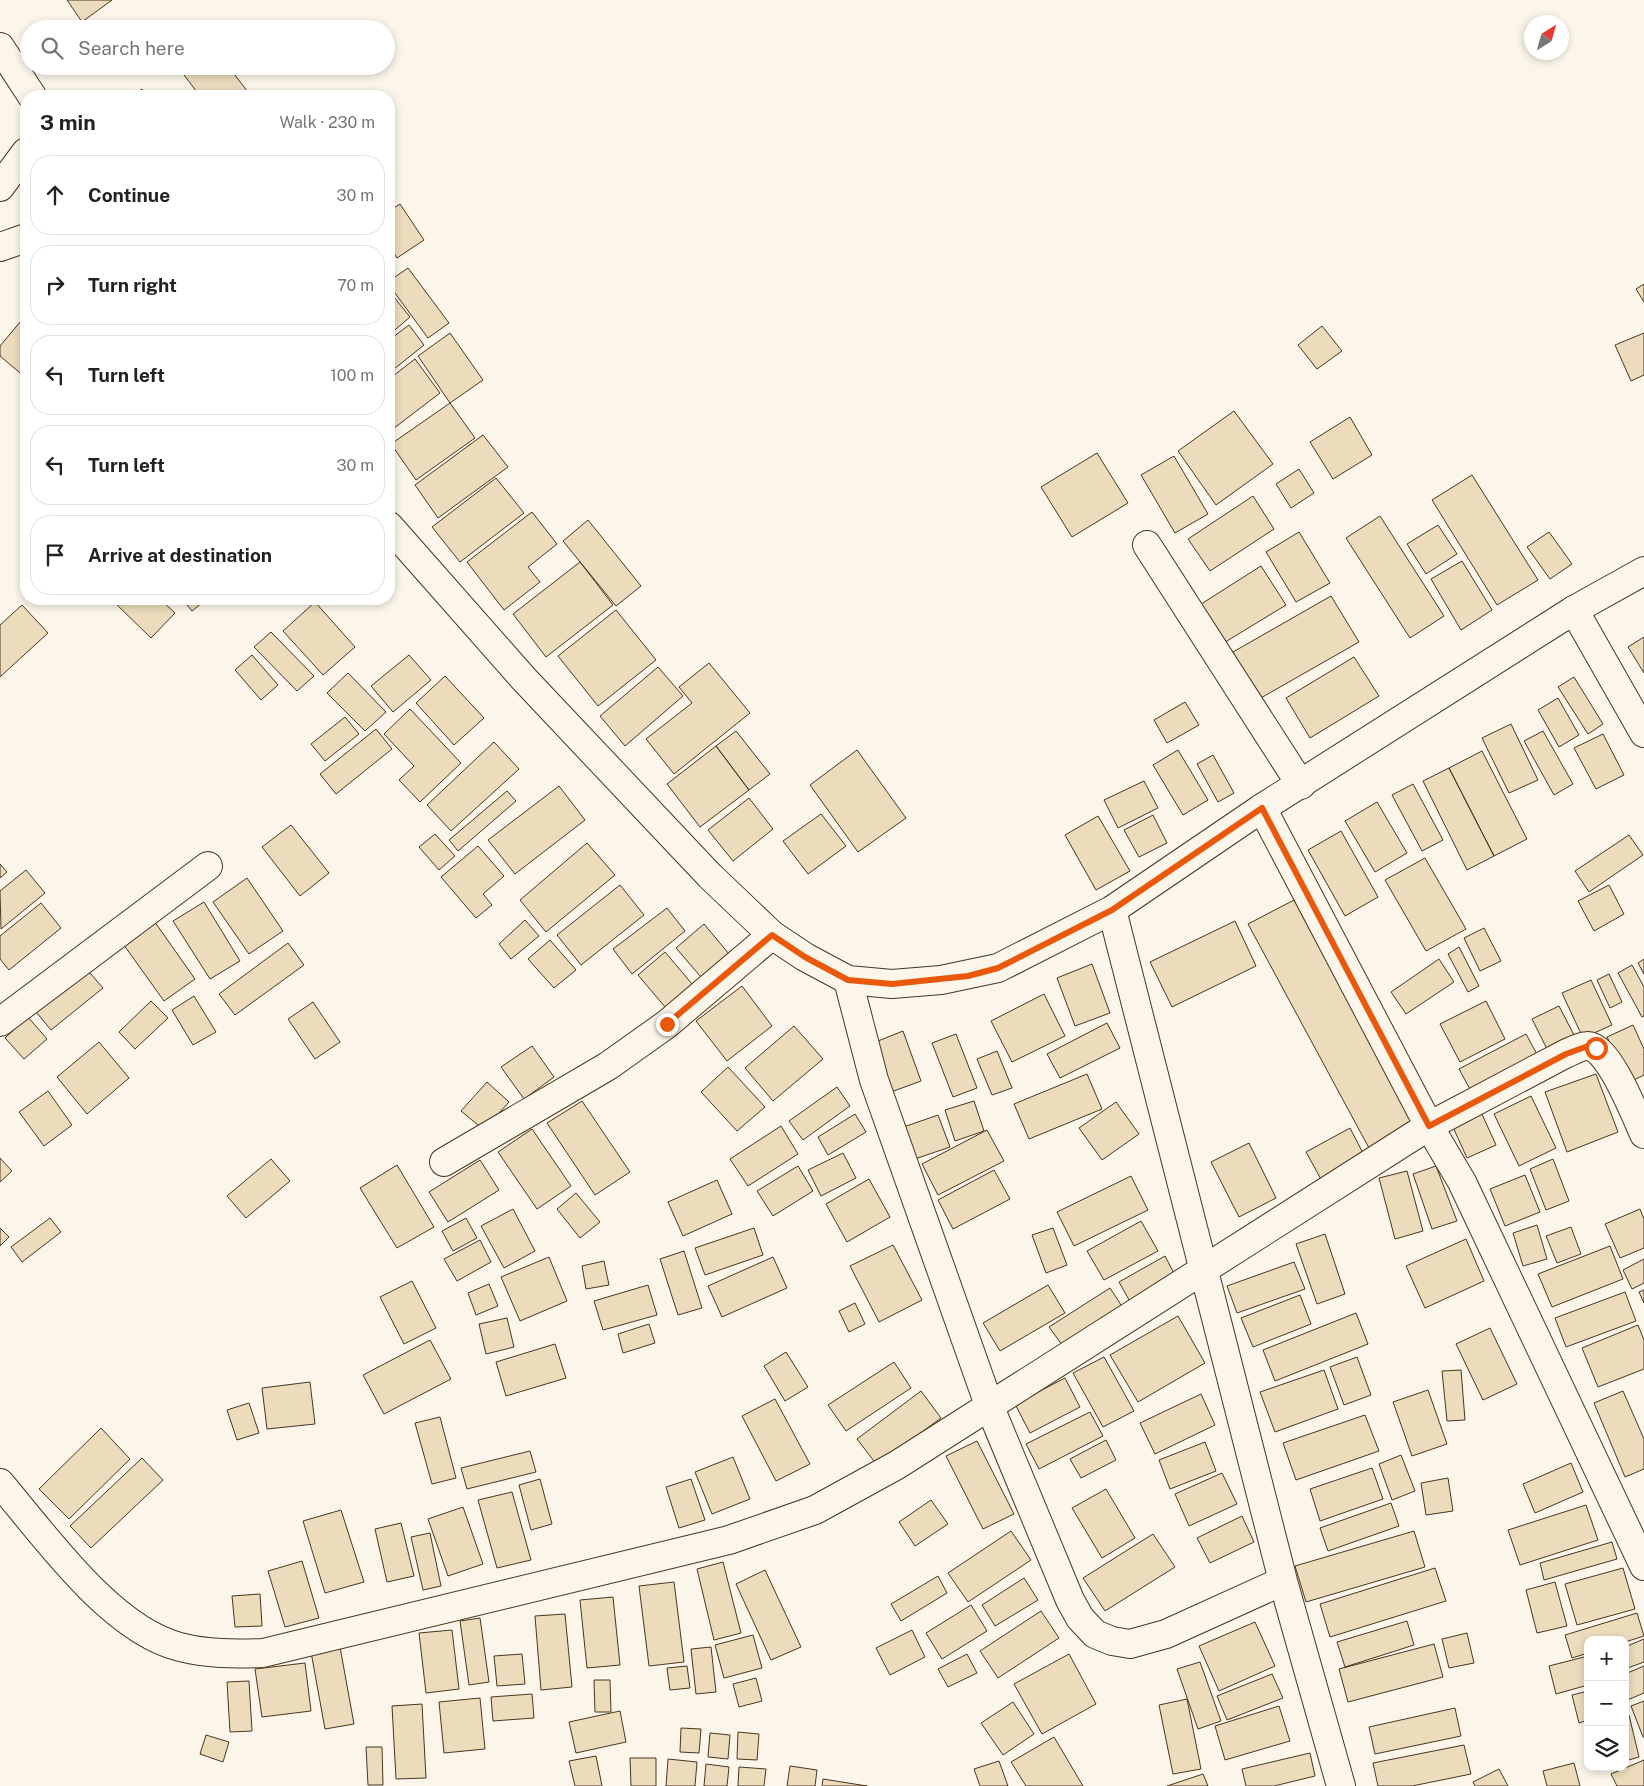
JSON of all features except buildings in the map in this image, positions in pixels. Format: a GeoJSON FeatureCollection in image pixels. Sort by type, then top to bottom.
{"type":"FeatureCollection","features":[{"type":"Feature","properties":{"kind":"street"},"geometry":{"type":"LineString","coordinates":[[0,46],[28,90]]}},
{"type":"Feature","properties":{"kind":"street"},"geometry":{"type":"LineString","coordinates":[[0,187],[20,160]]}},
{"type":"Feature","properties":{"kind":"street"},"geometry":{"type":"LineString","coordinates":[[0,247],[20,240]]}},
{"type":"Feature","properties":{"kind":"street"},"geometry":{"type":"LineString","coordinates":[[395,533],[524,679],[710,876],[772,935],[805,957],[848,980],[892,984],[941,980],[998,968],[1112,910],[1262,808],[1574,610],[1644,571]]}},
{"type":"Feature","properties":{"kind":"street"},"geometry":{"type":"LineString","coordinates":[[1147,546],[1301,785]]}},
{"type":"Feature","properties":{"kind":"street"},"geometry":{"type":"LineString","coordinates":[[1574,610],[1644,733]]}},
{"type":"Feature","properties":{"kind":"street"},"geometry":{"type":"LineString","coordinates":[[1262,808],[1429,1126],[1462,1182],[1644,1566]]}},
{"type":"Feature","properties":{"kind":"street"},"geometry":{"type":"LineString","coordinates":[[0,1022],[208,866]]}},
{"type":"Feature","properties":{"kind":"street"},"geometry":{"type":"LineString","coordinates":[[1112,910],[1283,1581],[1341,1786]]}},
{"type":"Feature","properties":{"kind":"street"},"geometry":{"type":"LineString","coordinates":[[444,1162],[608,1066],[667,1024],[772,935]]}},
{"type":"Feature","properties":{"kind":"street"},"geometry":{"type":"LineString","coordinates":[[848,980],[874,1080],[989,1405],[1070,1600],[1080,1618],[1095,1634],[1112,1641],[1130,1644],[1166,1634],[1283,1581]]}},
{"type":"Feature","properties":{"kind":"street"},"geometry":{"type":"LineString","coordinates":[[0,1483],[81,1577],[111,1607],[139,1630],[188,1649],[215,1654],[263,1653],[728,1540],[815,1510],[856,1489],[1429,1126],[1566,1054],[1588,1046],[1596,1048],[1610,1063],[1644,1134]]}},
{"type":"Feature","properties":{"kind":"route"},"geometry":{"type":"LineString","coordinates":[[667,1024],[772,935],[805,957],[848,980],[892,984],[968,976],[998,968],[1112,910],[1262,808],[1429,1126],[1566,1054],[1588,1046],[1596,1048]]}}]}
